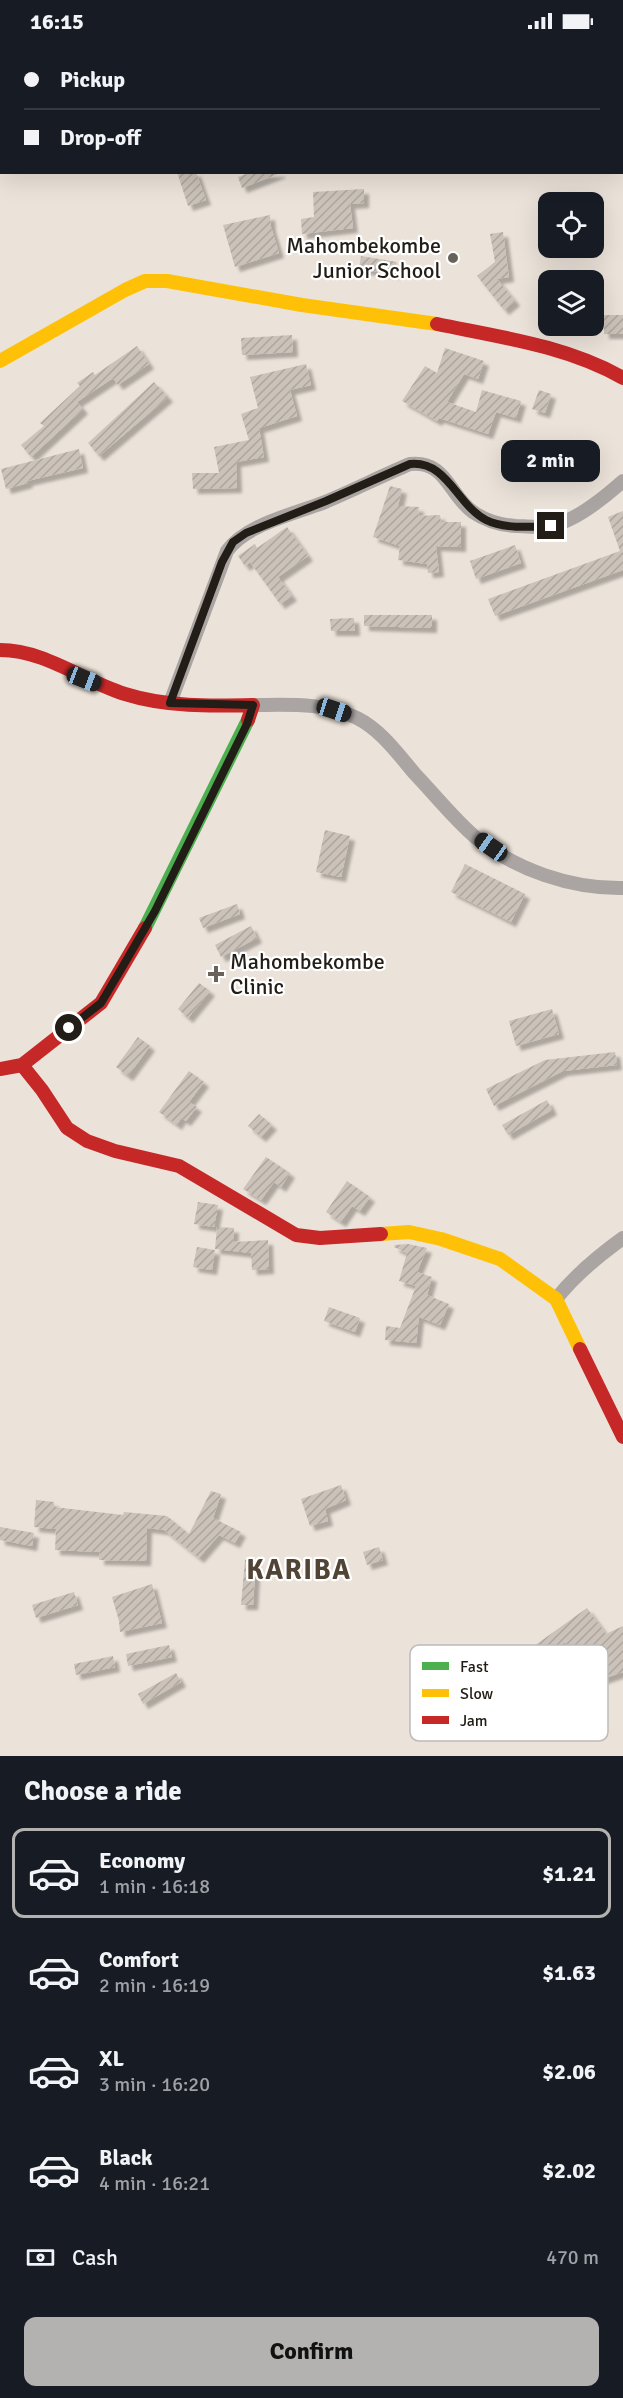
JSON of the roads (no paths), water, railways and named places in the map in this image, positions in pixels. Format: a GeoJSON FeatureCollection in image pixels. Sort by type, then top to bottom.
{"type":"FeatureCollection","features":[{"type":"Feature","properties":{"kind":"street"},"geometry":{"type":"LineString","coordinates":[[0,361],[125,290],[145,281],[167,281],[302,305],[431,323],[530,343],[600,364],[623,378]]}},
{"type":"Feature","properties":{"kind":"street"},"geometry":{"type":"LineString","coordinates":[[170,703],[227,551],[233,542],[246,533],[410,464],[421,463],[438,471],[471,511],[488,521],[507,525],[551,526],[595,504],[623,481]]}},
{"type":"Feature","properties":{"kind":"street"},"geometry":{"type":"LineString","coordinates":[[0,650],[16,649],[44,658],[84,679],[127,695],[170,703],[304,706],[334,710],[356,717],[375,729],[446,808],[476,837],[506,858],[551,878],[603,889],[623,888]]}},
{"type":"Feature","properties":{"kind":"street"},"geometry":{"type":"LineString","coordinates":[[0,1069],[22,1065],[101,1003],[155,911],[247,724],[253,705]]}},
{"type":"Feature","properties":{"kind":"street"},"geometry":{"type":"LineString","coordinates":[[22,1065],[67,1128],[87,1141],[115,1151],[179,1166],[296,1235],[320,1238],[409,1233],[441,1239],[500,1259],[556,1299],[623,1437]]}},
{"type":"Feature","properties":{"kind":"street"},"geometry":{"type":"LineString","coordinates":[[556,1299],[571,1280],[604,1251],[623,1238]]}},
{"type":"Feature","properties":{"kind":"place","name":"Mahombekombe Junior School"},"geometry":{"type":"Point","coordinates":[453,258]}},
{"type":"Feature","properties":{"kind":"place","name":"Mahombekombe Clinic"},"geometry":{"type":"Point","coordinates":[216,974]}},
{"type":"Feature","properties":{"kind":"district","name":"KARIBA"},"geometry":{"type":"Point","coordinates":[299,1570]}}]}
